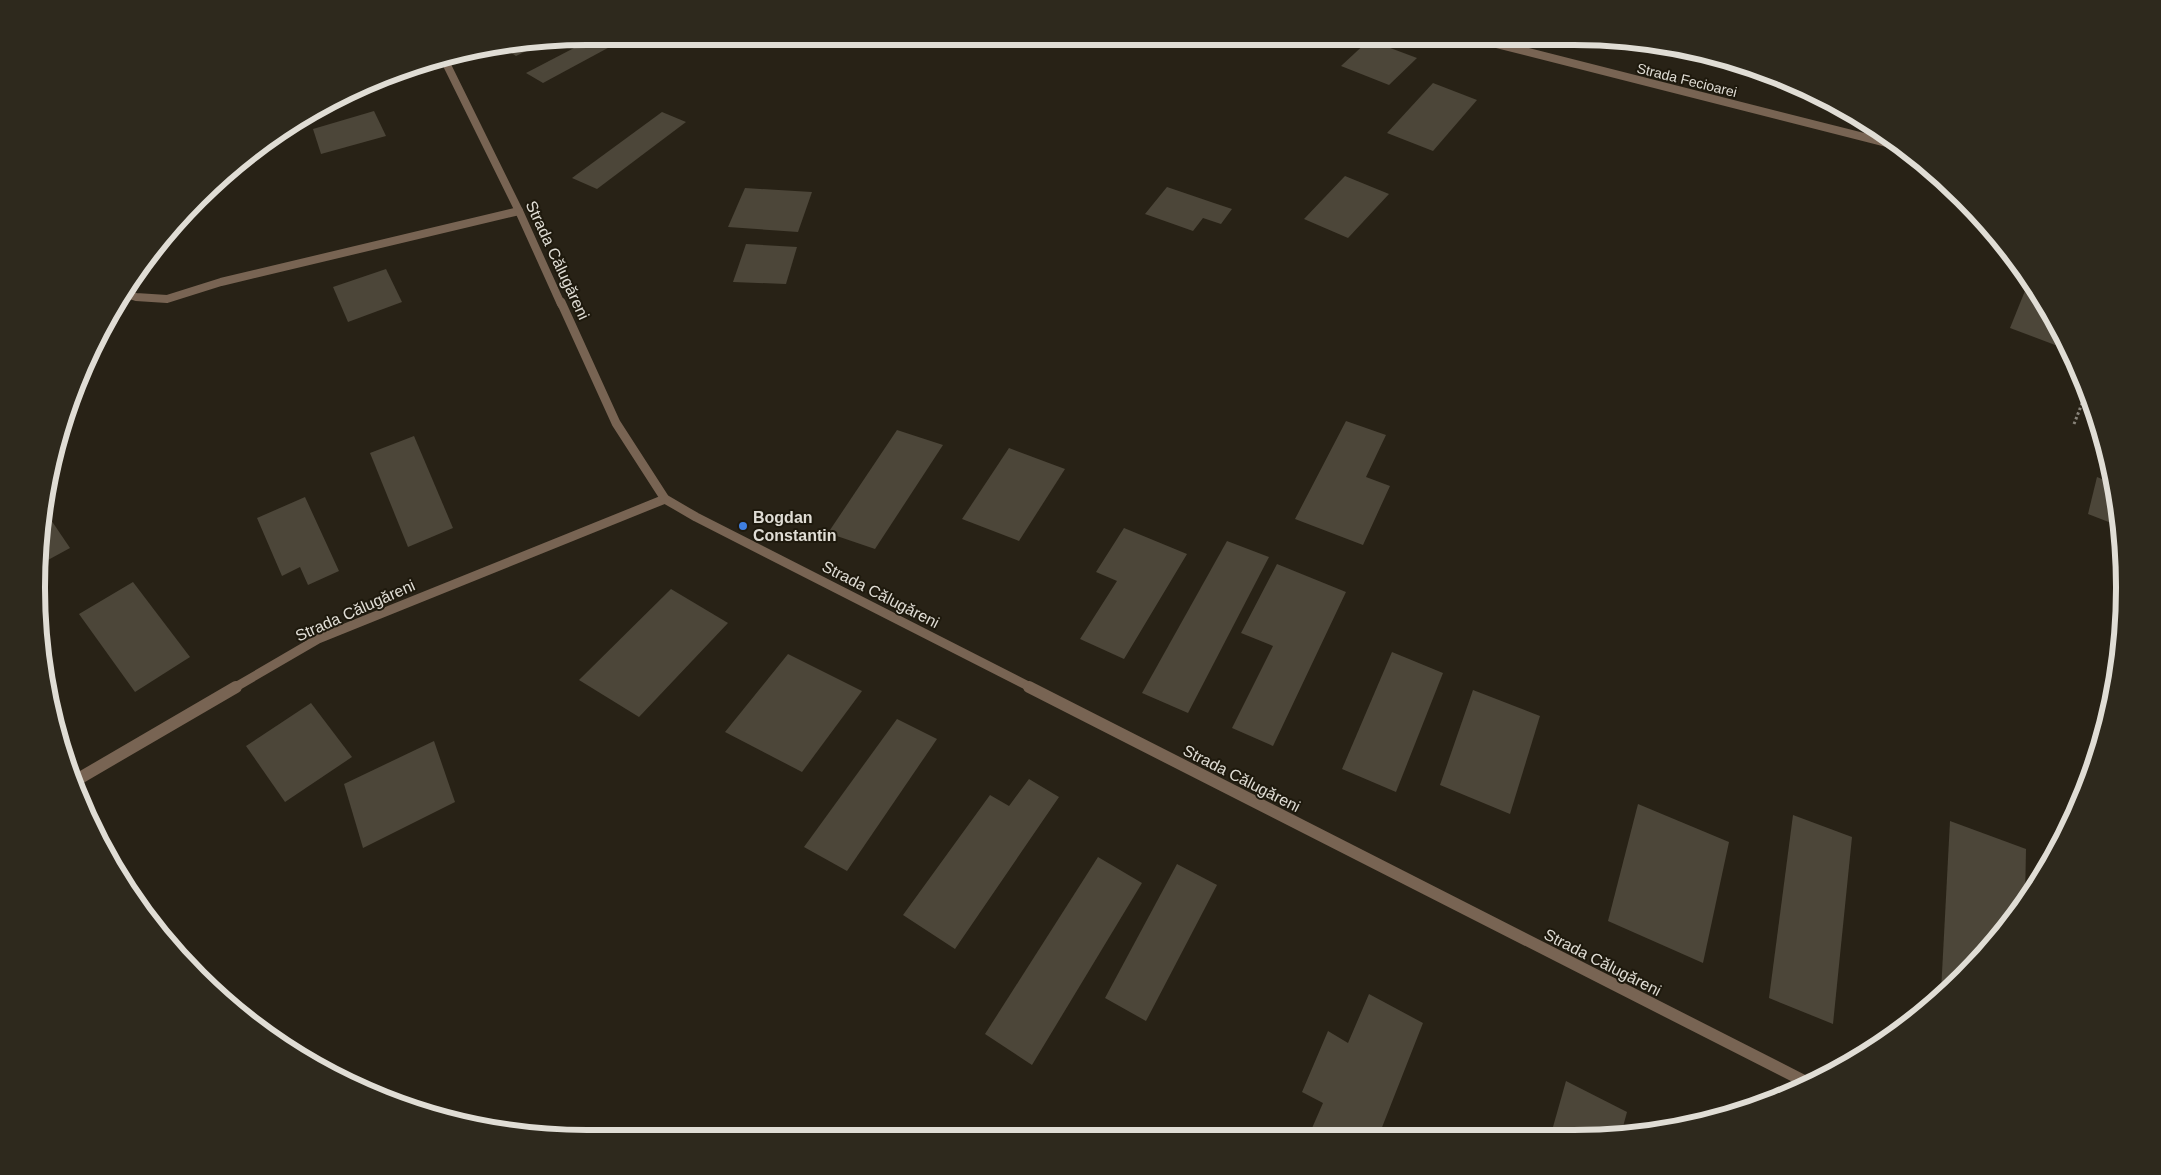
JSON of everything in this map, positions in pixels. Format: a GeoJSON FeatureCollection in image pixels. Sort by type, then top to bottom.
{"type":"FeatureCollection","features":[{"type":"Feature","properties":{"kind":"street","name":"Strada Fecioarei"},"geometry":{"type":"LineString","coordinates":[[1501,45],[1883,142]]}},
{"type":"Feature","properties":{"kind":"street","name":"Strada Călugăreni"},"geometry":{"type":"LineString","coordinates":[[446,63],[519,211],[616,422],[664,499],[1801,1080]]}},
{"type":"Feature","properties":{"kind":"street"},"geometry":{"type":"LineString","coordinates":[[130,295],[167,299],[230,280],[519,211]]}},
{"type":"Feature","properties":{"kind":"street","name":"Strada Călugăreni"},"geometry":{"type":"LineString","coordinates":[[80,778],[318,639],[664,499]]}},
{"type":"Feature","properties":{"kind":"path"},"geometry":{"type":"LineString","coordinates":[[2074,424],[2083,401]]}},
{"type":"Feature","properties":{"kind":"building"},"geometry":{"type":"Polygon","coordinates":[[[579,45],[613,45],[543,83],[526,73],[579,45]]]}},
{"type":"Feature","properties":{"kind":"building"},"geometry":{"type":"Polygon","coordinates":[[[1364,45],[1382,45],[1417,58],[1389,85],[1341,66],[1364,45]]]}},
{"type":"Feature","properties":{"kind":"building"},"geometry":{"type":"Polygon","coordinates":[[[532,48],[516,56],[509,51],[532,48]]]}},
{"type":"Feature","properties":{"kind":"building"},"geometry":{"type":"Polygon","coordinates":[[[1433,83],[1477,100],[1433,151],[1387,133],[1433,83]]]}},
{"type":"Feature","properties":{"kind":"building"},"geometry":{"type":"Polygon","coordinates":[[[374,111],[386,136],[321,154],[313,129],[374,111]]]}},
{"type":"Feature","properties":{"kind":"building"},"geometry":{"type":"Polygon","coordinates":[[[662,112],[686,122],[597,189],[572,178],[662,112]]]}},
{"type":"Feature","properties":{"kind":"building"},"geometry":{"type":"Polygon","coordinates":[[[1345,176],[1389,194],[1348,238],[1304,219],[1345,176]]]}},
{"type":"Feature","properties":{"kind":"building"},"geometry":{"type":"Polygon","coordinates":[[[1167,187],[1232,209],[1221,224],[1203,218],[1193,231],[1145,214],[1167,187]]]}},
{"type":"Feature","properties":{"kind":"building"},"geometry":{"type":"Polygon","coordinates":[[[745,188],[812,192],[798,232],[728,227],[745,188]]]}},
{"type":"Feature","properties":{"kind":"building"},"geometry":{"type":"Polygon","coordinates":[[[746,244],[797,247],[786,284],[733,282],[746,244]]]}},
{"type":"Feature","properties":{"kind":"building"},"geometry":{"type":"Polygon","coordinates":[[[386,269],[402,302],[348,322],[333,287],[386,269]]]}},
{"type":"Feature","properties":{"kind":"building"},"geometry":{"type":"Polygon","coordinates":[[[2026,288],[2059,347],[2010,328],[2026,288]]]}},
{"type":"Feature","properties":{"kind":"building"},"geometry":{"type":"Polygon","coordinates":[[[1346,421],[1386,435],[1366,477],[1390,486],[1363,545],[1295,519],[1346,421]]]}},
{"type":"Feature","properties":{"kind":"building"},"geometry":{"type":"Polygon","coordinates":[[[897,430],[943,445],[875,549],[828,533],[897,430]]]}},
{"type":"Feature","properties":{"kind":"building"},"geometry":{"type":"Polygon","coordinates":[[[414,436],[453,528],[408,547],[370,453],[414,436]]]}},
{"type":"Feature","properties":{"kind":"building"},"geometry":{"type":"Polygon","coordinates":[[[1009,448],[1065,469],[1019,541],[962,519],[1009,448]]]}},
{"type":"Feature","properties":{"kind":"building"},"geometry":{"type":"Polygon","coordinates":[[[2097,477],[2106,480],[2112,523],[2088,514],[2097,477]]]}},
{"type":"Feature","properties":{"kind":"building"},"geometry":{"type":"Polygon","coordinates":[[[305,497],[339,571],[308,585],[300,567],[282,576],[257,518],[305,497]]]}},
{"type":"Feature","properties":{"kind":"building"},"geometry":{"type":"Polygon","coordinates":[[[50,518],[70,548],[46,561],[50,518]]]}},
{"type":"Feature","properties":{"kind":"building"},"geometry":{"type":"Polygon","coordinates":[[[1124,528],[1187,554],[1124,659],[1080,639],[1117,581],[1096,572],[1124,528]]]}},
{"type":"Feature","properties":{"kind":"building"},"geometry":{"type":"Polygon","coordinates":[[[1227,541],[1269,557],[1188,713],[1142,693],[1227,541]]]}},
{"type":"Feature","properties":{"kind":"building"},"geometry":{"type":"Polygon","coordinates":[[[1277,564],[1346,592],[1273,746],[1232,728],[1273,646],[1241,633],[1277,564]]]}},
{"type":"Feature","properties":{"kind":"building"},"geometry":{"type":"Polygon","coordinates":[[[133,582],[190,657],[135,692],[79,614],[133,582]]]}},
{"type":"Feature","properties":{"kind":"building"},"geometry":{"type":"Polygon","coordinates":[[[671,589],[728,623],[639,717],[579,680],[671,589]]]}},
{"type":"Feature","properties":{"kind":"building"},"geometry":{"type":"Polygon","coordinates":[[[1392,652],[1443,673],[1396,792],[1342,769],[1392,652]]]}},
{"type":"Feature","properties":{"kind":"building"},"geometry":{"type":"Polygon","coordinates":[[[788,654],[862,691],[802,772],[725,732],[788,654]]]}},
{"type":"Feature","properties":{"kind":"building"},"geometry":{"type":"Polygon","coordinates":[[[1473,690],[1540,716],[1510,814],[1440,785],[1473,690]]]}},
{"type":"Feature","properties":{"kind":"building"},"geometry":{"type":"Polygon","coordinates":[[[311,703],[352,757],[285,802],[246,746],[311,703]]]}},
{"type":"Feature","properties":{"kind":"building"},"geometry":{"type":"Polygon","coordinates":[[[897,719],[937,739],[847,871],[804,847],[897,719]]]}},
{"type":"Feature","properties":{"kind":"building"},"geometry":{"type":"Polygon","coordinates":[[[434,741],[455,802],[363,848],[344,784],[434,741]]]}},
{"type":"Feature","properties":{"kind":"building"},"geometry":{"type":"Polygon","coordinates":[[[1029,779],[1059,797],[955,949],[903,915],[990,795],[1009,806],[1029,779]]]}},
{"type":"Feature","properties":{"kind":"building"},"geometry":{"type":"Polygon","coordinates":[[[1638,804],[1729,842],[1703,963],[1608,921],[1638,804]]]}},
{"type":"Feature","properties":{"kind":"building"},"geometry":{"type":"Polygon","coordinates":[[[1793,815],[1852,837],[1833,1024],[1769,998],[1793,815]]]}},
{"type":"Feature","properties":{"kind":"building"},"geometry":{"type":"Polygon","coordinates":[[[1950,821],[2026,849],[2025,889],[1981,945],[1941,985],[1950,821]]]}},
{"type":"Feature","properties":{"kind":"building"},"geometry":{"type":"Polygon","coordinates":[[[1098,857],[1142,883],[1032,1065],[985,1034],[1098,857]]]}},
{"type":"Feature","properties":{"kind":"building"},"geometry":{"type":"Polygon","coordinates":[[[1177,864],[1217,885],[1146,1021],[1105,998],[1177,864]]]}},
{"type":"Feature","properties":{"kind":"building"},"geometry":{"type":"Polygon","coordinates":[[[1369,994],[1423,1023],[1381,1130],[1311,1130],[1323,1103],[1302,1092],[1328,1031],[1348,1043],[1369,994]]]}},
{"type":"Feature","properties":{"kind":"building"},"geometry":{"type":"Polygon","coordinates":[[[1566,1081],[1627,1112],[1623,1127],[1552,1130],[1566,1081]]]}},
{"type":"Feature","properties":{"kind":"place","name":"Bogdan Constantin"},"geometry":{"type":"Point","coordinates":[743,526]}}]}
